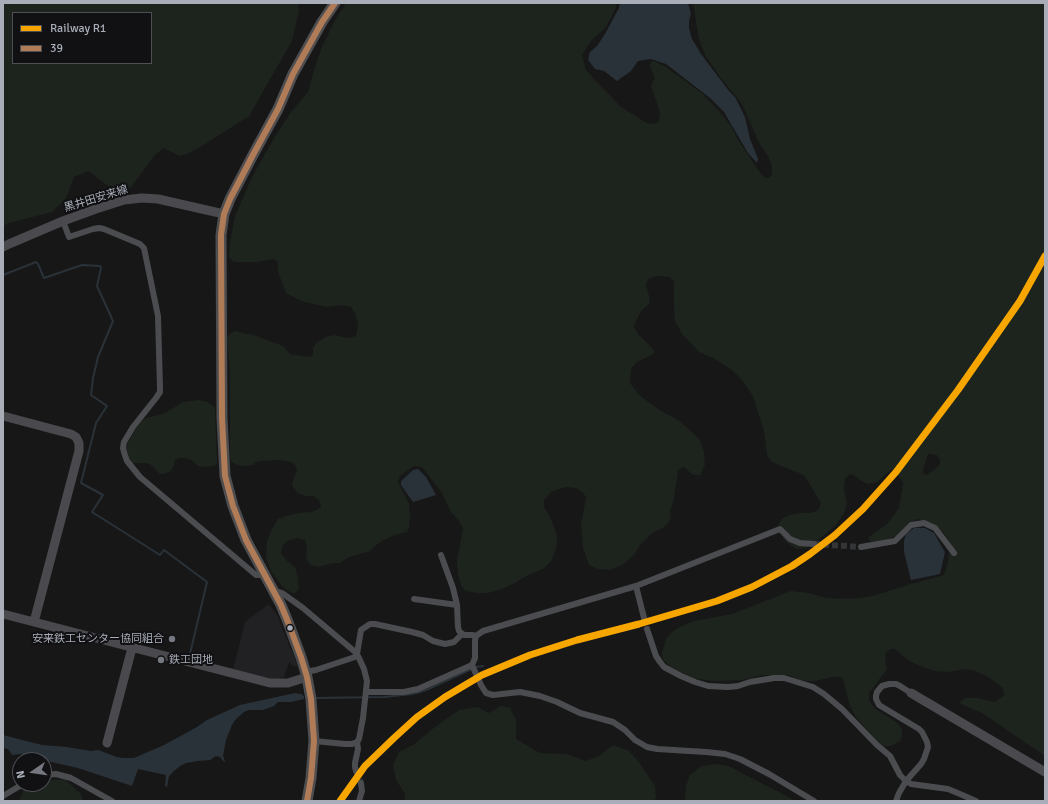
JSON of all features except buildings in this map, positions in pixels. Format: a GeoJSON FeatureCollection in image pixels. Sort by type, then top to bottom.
{"type":"FeatureCollection","features":[{"type":"Feature","properties":{"kind":"highway"},"geometry":{"type":"LineString","coordinates":[[307,801],[312,778],[314,741],[311,699],[306,675],[288,622],[246,540],[232,506],[227,487],[222,418],[221,254],[224,214],[230,198],[322,22],[335,3]]}},
{"type":"Feature","properties":{"kind":"street","name":"黒井田安来線"},"geometry":{"type":"LineString","coordinates":[[3,247],[63,221],[124,200],[142,198],[158,199],[224,214]]}},
{"type":"Feature","properties":{"kind":"street"},"geometry":{"type":"LineString","coordinates":[[63,221],[69,237],[99,228],[140,244],[144,248],[158,316],[160,392],[133,427],[124,442],[123,448],[128,461],[140,477],[256,575],[264,575]]}},
{"type":"Feature","properties":{"kind":"street"},"geometry":{"type":"LineString","coordinates":[[3,416],[71,434],[79,443],[79,451],[34,622]]}},
{"type":"Feature","properties":{"kind":"street"},"geometry":{"type":"LineString","coordinates":[[861,547],[896,541],[911,525],[924,523],[935,528],[954,553]]}},
{"type":"Feature","properties":{"kind":"street"},"geometry":{"type":"LineString","coordinates":[[462,634],[476,636],[483,631],[636,586],[780,529],[790,540],[800,543],[814,544]]}},
{"type":"Feature","properties":{"kind":"street"},"geometry":{"type":"LineString","coordinates":[[441,555],[453,588],[457,605],[458,627],[462,634]]}},
{"type":"Feature","properties":{"kind":"street"},"geometry":{"type":"LineString","coordinates":[[636,586],[644,618]]}},
{"type":"Feature","properties":{"kind":"street"},"geometry":{"type":"LineString","coordinates":[[273,591],[282,593],[303,608],[345,643],[357,655],[364,669],[367,681],[359,739],[352,744],[314,741]]}},
{"type":"Feature","properties":{"kind":"street"},"geometry":{"type":"LineString","coordinates":[[414,599],[457,605]]}},
{"type":"Feature","properties":{"kind":"street"},"geometry":{"type":"LineString","coordinates":[[3,614],[270,683],[288,683],[316,670],[357,655]]}},
{"type":"Feature","properties":{"kind":"street"},"geometry":{"type":"LineString","coordinates":[[357,655],[361,630],[370,624],[412,632],[423,635],[433,641],[445,644],[454,642],[462,634]]}},
{"type":"Feature","properties":{"kind":"street"},"geometry":{"type":"LineString","coordinates":[[647,629],[656,656],[664,667],[695,682],[708,686],[728,687],[774,678],[784,678],[814,687],[842,709],[877,745],[890,756],[900,775],[906,781],[911,784],[948,789],[976,801]]}},
{"type":"Feature","properties":{"kind":"street"},"geometry":{"type":"LineString","coordinates":[[366,695],[404,692],[418,689],[472,665],[475,658],[476,636]]}},
{"type":"Feature","properties":{"kind":"street"},"geometry":{"type":"LineString","coordinates":[[107,743],[132,648]]}},
{"type":"Feature","properties":{"kind":"street"},"geometry":{"type":"LineString","coordinates":[[472,665],[486,692],[493,695],[520,692],[540,696],[580,713],[613,722],[635,740],[657,750],[725,754],[740,759],[769,774],[814,801]]}},
{"type":"Feature","properties":{"kind":"street"},"geometry":{"type":"LineString","coordinates":[[896,801],[906,781],[924,759],[928,747],[927,742],[919,729],[879,705],[876,699],[877,692],[882,686],[889,684],[896,684],[900,686],[911,694],[1045,772]]}},
{"type":"Feature","properties":{"kind":"street"},"geometry":{"type":"LineString","coordinates":[[356,742],[358,749],[354,762],[356,771]]}},
{"type":"Feature","properties":{"kind":"street"},"geometry":{"type":"LineString","coordinates":[[52,774],[71,778],[112,801]]}},
{"type":"Feature","properties":{"kind":"street"},"geometry":{"type":"LineString","coordinates":[[359,801],[362,791],[361,783]]}},
{"type":"Feature","properties":{"kind":"street"},"geometry":{"type":"LineString","coordinates":[[3,796],[12,790]]}},
{"type":"Feature","properties":{"kind":"shaded area"},"geometry":{"type":"Polygon","coordinates":[[[3,3],[298,3],[299,11],[292,41],[249,116],[189,153],[180,156],[163,148],[154,156],[129,190],[114,190],[88,171],[74,177],[66,198],[52,212],[9,223],[3,226],[3,3]]]}},
{"type":"Feature","properties":{"kind":"shaded area"},"geometry":{"type":"Polygon","coordinates":[[[346,3],[616,3],[616,8],[606,27],[591,41],[582,55],[586,70],[621,107],[647,123],[654,124],[659,121],[660,112],[651,86],[655,78],[650,66],[651,62],[653,61],[666,67],[703,94],[719,111],[731,126],[738,140],[761,174],[766,178],[769,178],[772,175],[772,166],[768,156],[760,145],[742,104],[706,57],[699,39],[693,3],[1045,3],[1045,756],[982,713],[959,703],[965,698],[978,698],[994,702],[1004,696],[1003,688],[988,677],[976,671],[965,669],[947,672],[935,671],[908,660],[895,649],[891,649],[886,652],[885,658],[887,669],[869,693],[869,700],[874,708],[896,722],[902,729],[900,741],[886,747],[878,742],[856,717],[850,706],[843,679],[840,677],[805,681],[787,675],[764,675],[741,680],[715,681],[693,678],[673,668],[663,660],[662,653],[666,639],[673,631],[684,625],[695,621],[732,614],[791,591],[808,593],[827,598],[851,599],[873,596],[944,575],[948,562],[950,542],[944,533],[932,523],[917,519],[908,523],[896,536],[885,540],[871,542],[868,538],[887,524],[899,508],[903,483],[895,470],[891,470],[877,482],[868,484],[851,474],[845,478],[844,489],[847,504],[844,513],[835,526],[817,541],[805,548],[796,549],[784,540],[778,525],[782,519],[789,515],[812,513],[819,509],[821,503],[804,475],[772,462],[767,455],[764,431],[753,396],[741,379],[732,370],[715,359],[699,352],[682,334],[675,321],[674,282],[670,277],[657,276],[648,279],[646,285],[650,303],[642,310],[634,327],[655,353],[637,362],[631,369],[630,383],[639,395],[658,409],[681,422],[699,439],[704,452],[705,465],[700,475],[693,475],[684,467],[678,470],[674,499],[670,511],[671,519],[666,526],[651,534],[640,545],[634,555],[622,565],[610,570],[598,569],[589,565],[583,548],[581,525],[586,497],[576,488],[566,487],[551,492],[544,500],[544,507],[550,517],[557,535],[556,549],[552,560],[543,569],[502,589],[488,593],[466,591],[462,587],[458,576],[457,561],[463,529],[459,521],[451,512],[442,493],[422,467],[414,466],[400,476],[398,482],[409,504],[410,516],[407,532],[395,535],[382,541],[370,551],[347,558],[340,563],[333,563],[318,567],[311,565],[306,559],[307,547],[305,540],[297,538],[287,541],[282,546],[281,553],[287,561],[295,567],[299,589],[295,593],[292,593],[285,589],[271,571],[266,558],[267,541],[273,527],[278,519],[299,513],[311,512],[321,507],[319,500],[313,496],[305,496],[298,493],[293,487],[292,484],[297,470],[295,465],[291,462],[280,460],[261,461],[256,462],[253,465],[246,466],[238,465],[232,462],[230,458],[230,371],[227,337],[232,332],[236,331],[251,334],[283,346],[290,354],[308,357],[312,356],[313,348],[316,343],[326,337],[334,335],[348,338],[356,336],[358,326],[356,315],[351,307],[342,305],[326,307],[301,301],[286,293],[278,272],[278,263],[276,260],[234,262],[229,258],[230,242],[235,216],[252,177],[291,112],[308,92],[322,47],[335,20],[346,3]],[[928,454],[923,470],[923,473],[926,475],[940,465],[940,460],[937,455],[928,454]]]}},
{"type":"Feature","properties":{"kind":"shaded area"},"geometry":{"type":"Polygon","coordinates":[[[620,3],[688,3],[691,14],[689,28],[692,39],[701,54],[735,97],[745,117],[750,139],[758,159],[757,163],[748,153],[724,112],[710,98],[666,64],[651,59],[638,61],[631,71],[617,81],[604,71],[595,69],[588,60],[590,52],[597,46],[605,34],[619,8],[620,3]]]}},
{"type":"Feature","properties":{"kind":"shaded area"},"geometry":{"type":"Polygon","coordinates":[[[199,400],[208,402],[215,407],[217,464],[206,467],[198,466],[191,460],[179,458],[174,461],[171,471],[160,474],[150,464],[131,463],[126,448],[139,424],[146,418],[167,412],[183,402],[199,400]]]}},
{"type":"Feature","properties":{"kind":"shaded area"},"geometry":{"type":"Polygon","coordinates":[[[418,469],[426,477],[436,495],[413,502],[401,485],[401,481],[413,470],[418,469]]]}},
{"type":"Feature","properties":{"kind":"shaded area"},"geometry":{"type":"Polygon","coordinates":[[[914,528],[925,528],[934,533],[945,552],[940,574],[911,580],[904,552],[904,541],[906,534],[914,528]]]}},
{"type":"Feature","properties":{"kind":"shaded area"},"geometry":{"type":"Polygon","coordinates":[[[269,604],[278,616],[297,664],[297,666],[293,666],[289,662],[284,677],[277,679],[267,679],[233,670],[245,622],[269,604]]]}},
{"type":"Feature","properties":{"kind":"shaded area"},"geometry":{"type":"Polygon","coordinates":[[[295,693],[304,696],[304,699],[291,702],[278,702],[274,706],[263,710],[249,710],[244,712],[235,720],[226,740],[223,756],[224,762],[220,757],[216,756],[210,760],[186,763],[180,766],[169,776],[167,787],[165,786],[166,775],[138,769],[132,786],[78,768],[52,762],[52,752],[12,752],[12,755],[8,749],[3,748],[3,735],[42,745],[91,751],[98,750],[117,757],[134,758],[164,745],[207,720],[240,705],[295,693]]]}},
{"type":"Feature","properties":{"kind":"shaded area"},"geometry":{"type":"Polygon","coordinates":[[[501,706],[510,708],[516,720],[516,739],[540,753],[566,754],[586,761],[599,756],[613,745],[629,751],[639,762],[655,786],[656,798],[653,801],[405,801],[405,794],[396,780],[393,765],[399,752],[413,745],[459,710],[478,707],[489,713],[501,706]]]}},
{"type":"Feature","properties":{"kind":"shaded area"},"geometry":{"type":"Polygon","coordinates":[[[716,764],[728,766],[781,793],[793,801],[685,801],[686,786],[690,775],[702,766],[716,764]]]}},
{"type":"Feature","properties":{"kind":"shaded area"},"geometry":{"type":"Polygon","coordinates":[[[52,780],[66,780],[81,794],[83,801],[19,801],[23,792],[52,792],[52,780]]]}},
{"type":"Feature","properties":{"kind":"waterway"},"geometry":{"type":"LineString","coordinates":[[3,275],[36,262],[44,278],[82,265],[100,266],[101,268],[97,286],[113,321],[98,357],[91,395],[107,406],[96,423],[81,483],[103,495],[92,512],[160,555],[164,550],[207,582],[189,658]]}},
{"type":"Feature","properties":{"kind":"waterway"},"geometry":{"type":"LineString","coordinates":[[316,698],[384,697],[413,694],[426,690],[476,667],[483,666]]}},
{"type":"Feature","properties":{"kind":"tunnel"},"geometry":{"type":"LineString","coordinates":[[814,544],[861,547]]}},
{"type":"Feature","properties":{"kind":"tunnel"},"geometry":{"type":"LineString","coordinates":[[644,618],[647,629]]}},
{"type":"Feature","properties":{"kind":"tunnel"},"geometry":{"type":"LineString","coordinates":[[356,771],[361,783]]}},
{"type":"Feature","properties":{"kind":"rail line","name":"R1"},"geometry":{"type":"LineString","coordinates":[[340,801],[365,766],[417,717],[445,697],[482,675],[530,655],[577,640],[639,624],[717,601],[752,587],[792,566],[835,535],[863,509],[896,472],[958,390],[1020,301],[1045,256]]}},
{"type":"Feature","properties":{"kind":"transit line","name":"39"},"geometry":{"type":"LineString","coordinates":[[307,801],[311,778],[314,741],[311,699],[307,677],[281,605],[246,540],[233,506],[225,476],[222,418],[221,235],[224,214],[230,199],[278,109],[293,74],[322,22],[335,3]]}},
{"type":"Feature","properties":{"kind":"place","name":"安来鉄工センター協同組合"},"geometry":{"type":"Point","coordinates":[172,639]}},
{"type":"Feature","properties":{"kind":"place","name":"鉄工団地"},"geometry":{"type":"Point","coordinates":[161,660]}}]}
